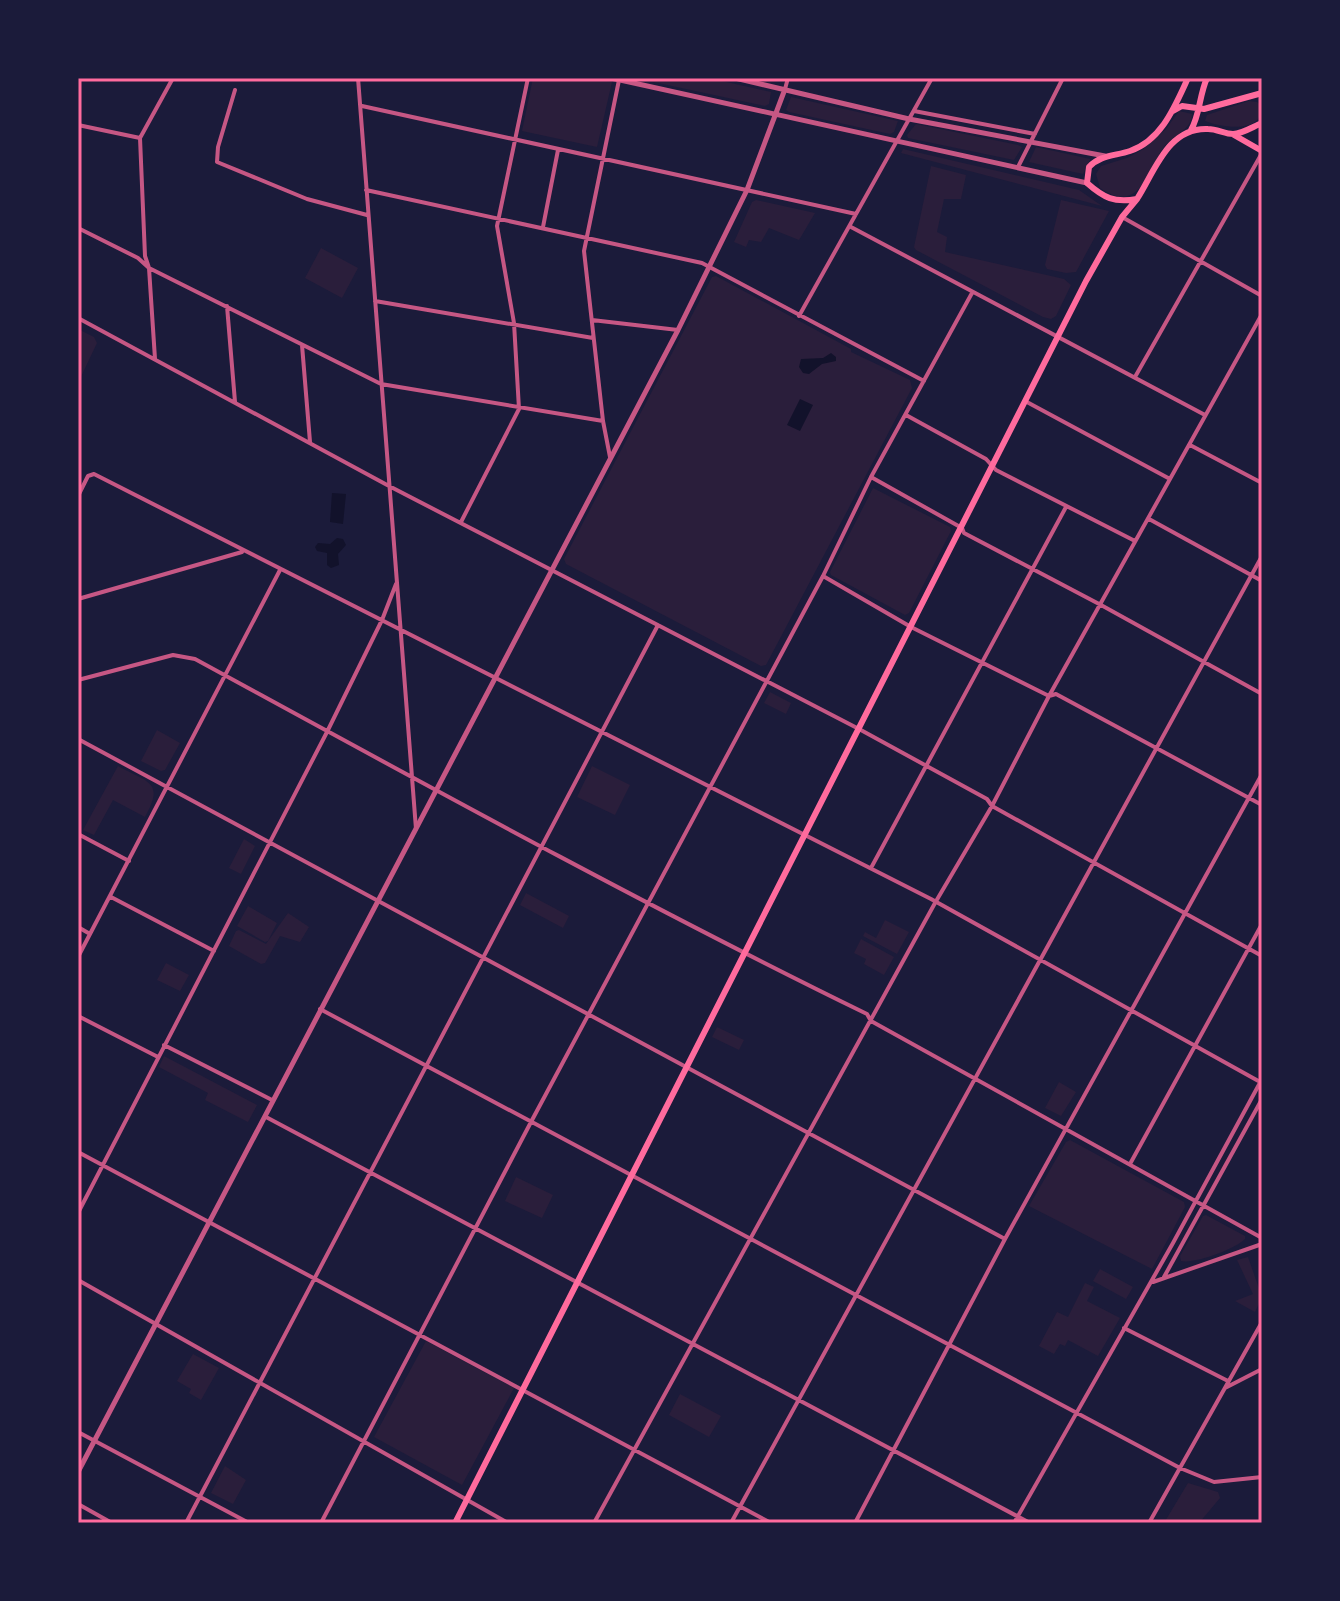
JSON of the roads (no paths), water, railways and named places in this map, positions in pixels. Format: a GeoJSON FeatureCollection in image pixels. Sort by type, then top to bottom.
{"type":"FeatureCollection","features":[{"type":"Feature","properties":{"kind":"main road"},"geometry":{"type":"LineString","coordinates":[[1137,199],[1118,202],[1107,198],[1087,183],[1089,167],[1106,156],[1134,150],[1157,133],[1173,111],[1188,78]]}},
{"type":"Feature","properties":{"kind":"main road"},"geometry":{"type":"LineString","coordinates":[[1191,130],[1207,78]]}},
{"type":"Feature","properties":{"kind":"main road"},"geometry":{"type":"LineString","coordinates":[[1173,111],[1182,106],[1196,113],[1262,93]]}},
{"type":"Feature","properties":{"kind":"main road"},"geometry":{"type":"LineString","coordinates":[[1234,135],[1262,123]]}},
{"type":"Feature","properties":{"kind":"main road"},"geometry":{"type":"LineString","coordinates":[[455,1523],[1057,338],[1122,217],[1172,143],[1191,130],[1210,129],[1234,135],[1262,152]]}},
{"type":"Feature","properties":{"kind":"main road"},"geometry":{"type":"LineString","coordinates":[[1118,202],[1122,217]]}},
{"type":"Feature","properties":{"kind":"street"},"geometry":{"type":"LineString","coordinates":[[155,359],[149,268],[145,256],[140,138],[173,78]]}},
{"type":"Feature","properties":{"kind":"street"},"geometry":{"type":"LineString","coordinates":[[358,78],[416,829]]}},
{"type":"Feature","properties":{"kind":"street"},"geometry":{"type":"LineString","coordinates":[[461,522],[519,409],[514,323],[497,226],[528,78]]}},
{"type":"Feature","properties":{"kind":"street"},"geometry":{"type":"LineString","coordinates":[[611,78],[1087,183]]}},
{"type":"Feature","properties":{"kind":"street"},"geometry":{"type":"LineString","coordinates":[[735,78],[909,119],[1106,156]]}},
{"type":"Feature","properties":{"kind":"street"},"geometry":{"type":"LineString","coordinates":[[78,1472],[678,330],[747,190],[788,78]]}},
{"type":"Feature","properties":{"kind":"street"},"geometry":{"type":"LineString","coordinates":[[799,316],[932,78]]}},
{"type":"Feature","properties":{"kind":"street"},"geometry":{"type":"LineString","coordinates":[[1018,167],[1063,78]]}},
{"type":"Feature","properties":{"kind":"street"},"geometry":{"type":"LineString","coordinates":[[610,457],[603,421],[584,251],[619,79]]}},
{"type":"Feature","properties":{"kind":"street"},"geometry":{"type":"LineString","coordinates":[[235,90],[218,147],[217,162],[307,199],[368,215]]}},
{"type":"Feature","properties":{"kind":"street"},"geometry":{"type":"LineString","coordinates":[[361,106],[856,214]]}},
{"type":"Feature","properties":{"kind":"street"},"geometry":{"type":"LineString","coordinates":[[914,111],[1035,134]]}},
{"type":"Feature","properties":{"kind":"street"},"geometry":{"type":"LineString","coordinates":[[78,125],[140,138]]}},
{"type":"Feature","properties":{"kind":"street"},"geometry":{"type":"LineString","coordinates":[[543,227],[558,150]]}},
{"type":"Feature","properties":{"kind":"street"},"geometry":{"type":"LineString","coordinates":[[1135,378],[1262,152]]}},
{"type":"Feature","properties":{"kind":"street"},"geometry":{"type":"LineString","coordinates":[[366,190],[702,263],[924,381]]}},
{"type":"Feature","properties":{"kind":"street"},"geometry":{"type":"LineString","coordinates":[[1122,217],[1262,296]]}},
{"type":"Feature","properties":{"kind":"street"},"geometry":{"type":"LineString","coordinates":[[851,227],[1205,415]]}},
{"type":"Feature","properties":{"kind":"street"},"geometry":{"type":"LineString","coordinates":[[78,228],[138,258],[149,268],[381,384],[603,421]]}},
{"type":"Feature","properties":{"kind":"street"},"geometry":{"type":"LineString","coordinates":[[321,1523],[823,576],[871,477],[972,293]]}},
{"type":"Feature","properties":{"kind":"street"},"geometry":{"type":"LineString","coordinates":[[374,301],[593,338]]}},
{"type":"Feature","properties":{"kind":"street"},"geometry":{"type":"LineString","coordinates":[[227,306],[235,402]]}},
{"type":"Feature","properties":{"kind":"street"},"geometry":{"type":"LineString","coordinates":[[594,1523],[1262,314]]}},
{"type":"Feature","properties":{"kind":"street"},"geometry":{"type":"LineString","coordinates":[[78,318],[389,486],[859,729],[987,799],[992,806],[1092,863],[1262,956]]}},
{"type":"Feature","properties":{"kind":"street"},"geometry":{"type":"LineString","coordinates":[[592,320],[678,330]]}},
{"type":"Feature","properties":{"kind":"street"},"geometry":{"type":"LineString","coordinates":[[302,345],[310,443]]}},
{"type":"Feature","properties":{"kind":"street"},"geometry":{"type":"LineString","coordinates":[[1025,401],[1170,479]]}},
{"type":"Feature","properties":{"kind":"street"},"geometry":{"type":"LineString","coordinates":[[906,415],[993,464],[996,470],[1135,541]]}},
{"type":"Feature","properties":{"kind":"street"},"geometry":{"type":"LineString","coordinates":[[1190,445],[1262,483]]}},
{"type":"Feature","properties":{"kind":"street"},"geometry":{"type":"LineString","coordinates":[[78,496],[88,476],[94,474],[871,868],[1261,1081],[1151,1283],[1014,1523]]}},
{"type":"Feature","properties":{"kind":"street"},"geometry":{"type":"LineString","coordinates":[[871,477],[962,528],[964,533],[1262,694]]}},
{"type":"Feature","properties":{"kind":"street"},"geometry":{"type":"LineString","coordinates":[[871,868],[1066,507]]}},
{"type":"Feature","properties":{"kind":"street"},"geometry":{"type":"LineString","coordinates":[[1149,519],[1262,581]]}},
{"type":"Feature","properties":{"kind":"street"},"geometry":{"type":"LineString","coordinates":[[78,599],[245,551]]}},
{"type":"Feature","properties":{"kind":"street"},"geometry":{"type":"LineString","coordinates":[[731,1523],[1262,556]]}},
{"type":"Feature","properties":{"kind":"street"},"geometry":{"type":"LineString","coordinates":[[78,957],[280,570]]}},
{"type":"Feature","properties":{"kind":"street"},"geometry":{"type":"LineString","coordinates":[[823,576],[911,627],[1049,696],[1056,694],[1262,805]]}},
{"type":"Feature","properties":{"kind":"street"},"geometry":{"type":"LineString","coordinates":[[78,1213],[270,845],[382,620],[397,581]]}},
{"type":"Feature","properties":{"kind":"street"},"geometry":{"type":"LineString","coordinates":[[186,1523],[658,625]]}},
{"type":"Feature","properties":{"kind":"street"},"geometry":{"type":"LineString","coordinates":[[78,680],[173,655],[187,656],[746,955],[867,1014],[871,1021],[1262,1241]]}},
{"type":"Feature","properties":{"kind":"street"},"geometry":{"type":"LineString","coordinates":[[78,739],[1005,1239]]}},
{"type":"Feature","properties":{"kind":"street"},"geometry":{"type":"LineString","coordinates":[[855,1523],[1005,1239],[1262,774]]}},
{"type":"Feature","properties":{"kind":"street"},"geometry":{"type":"LineString","coordinates":[[78,834],[129,861]]}},
{"type":"Feature","properties":{"kind":"street"},"geometry":{"type":"LineString","coordinates":[[111,897],[214,951]]}},
{"type":"Feature","properties":{"kind":"street"},"geometry":{"type":"LineString","coordinates":[[1129,1165],[1262,924]]}},
{"type":"Feature","properties":{"kind":"street"},"geometry":{"type":"LineString","coordinates":[[78,927],[90,934]]}},
{"type":"Feature","properties":{"kind":"street"},"geometry":{"type":"LineString","coordinates":[[320,1009],[1180,1468],[1214,1482],[1262,1477]]}},
{"type":"Feature","properties":{"kind":"street"},"geometry":{"type":"LineString","coordinates":[[78,1016],[158,1057]]}},
{"type":"Feature","properties":{"kind":"street"},"geometry":{"type":"LineString","coordinates":[[164,1045],[272,1100]]}},
{"type":"Feature","properties":{"kind":"street"},"geometry":{"type":"LineString","coordinates":[[1164,1277],[1262,1099]]}},
{"type":"Feature","properties":{"kind":"street"},"geometry":{"type":"LineString","coordinates":[[264,1115],[1030,1523]]}},
{"type":"Feature","properties":{"kind":"street"},"geometry":{"type":"LineString","coordinates":[[78,1152],[771,1523]]}},
{"type":"Feature","properties":{"kind":"street"},"geometry":{"type":"LineString","coordinates":[[1151,1283],[1262,1241]]}},
{"type":"Feature","properties":{"kind":"street"},"geometry":{"type":"LineString","coordinates":[[1167,1254],[1175,1258]]}},
{"type":"Feature","properties":{"kind":"street"},"geometry":{"type":"LineString","coordinates":[[78,1280],[508,1523]]}},
{"type":"Feature","properties":{"kind":"street"},"geometry":{"type":"LineString","coordinates":[[1149,1523],[1262,1322]]}},
{"type":"Feature","properties":{"kind":"street"},"geometry":{"type":"LineString","coordinates":[[1124,1328],[1228,1381]]}},
{"type":"Feature","properties":{"kind":"street"},"geometry":{"type":"LineString","coordinates":[[1223,1389],[1262,1369]]}},
{"type":"Feature","properties":{"kind":"street"},"geometry":{"type":"LineString","coordinates":[[78,1432],[249,1523]]}},
{"type":"Feature","properties":{"kind":"street"},"geometry":{"type":"LineString","coordinates":[[78,1504],[112,1523]]}}]}
